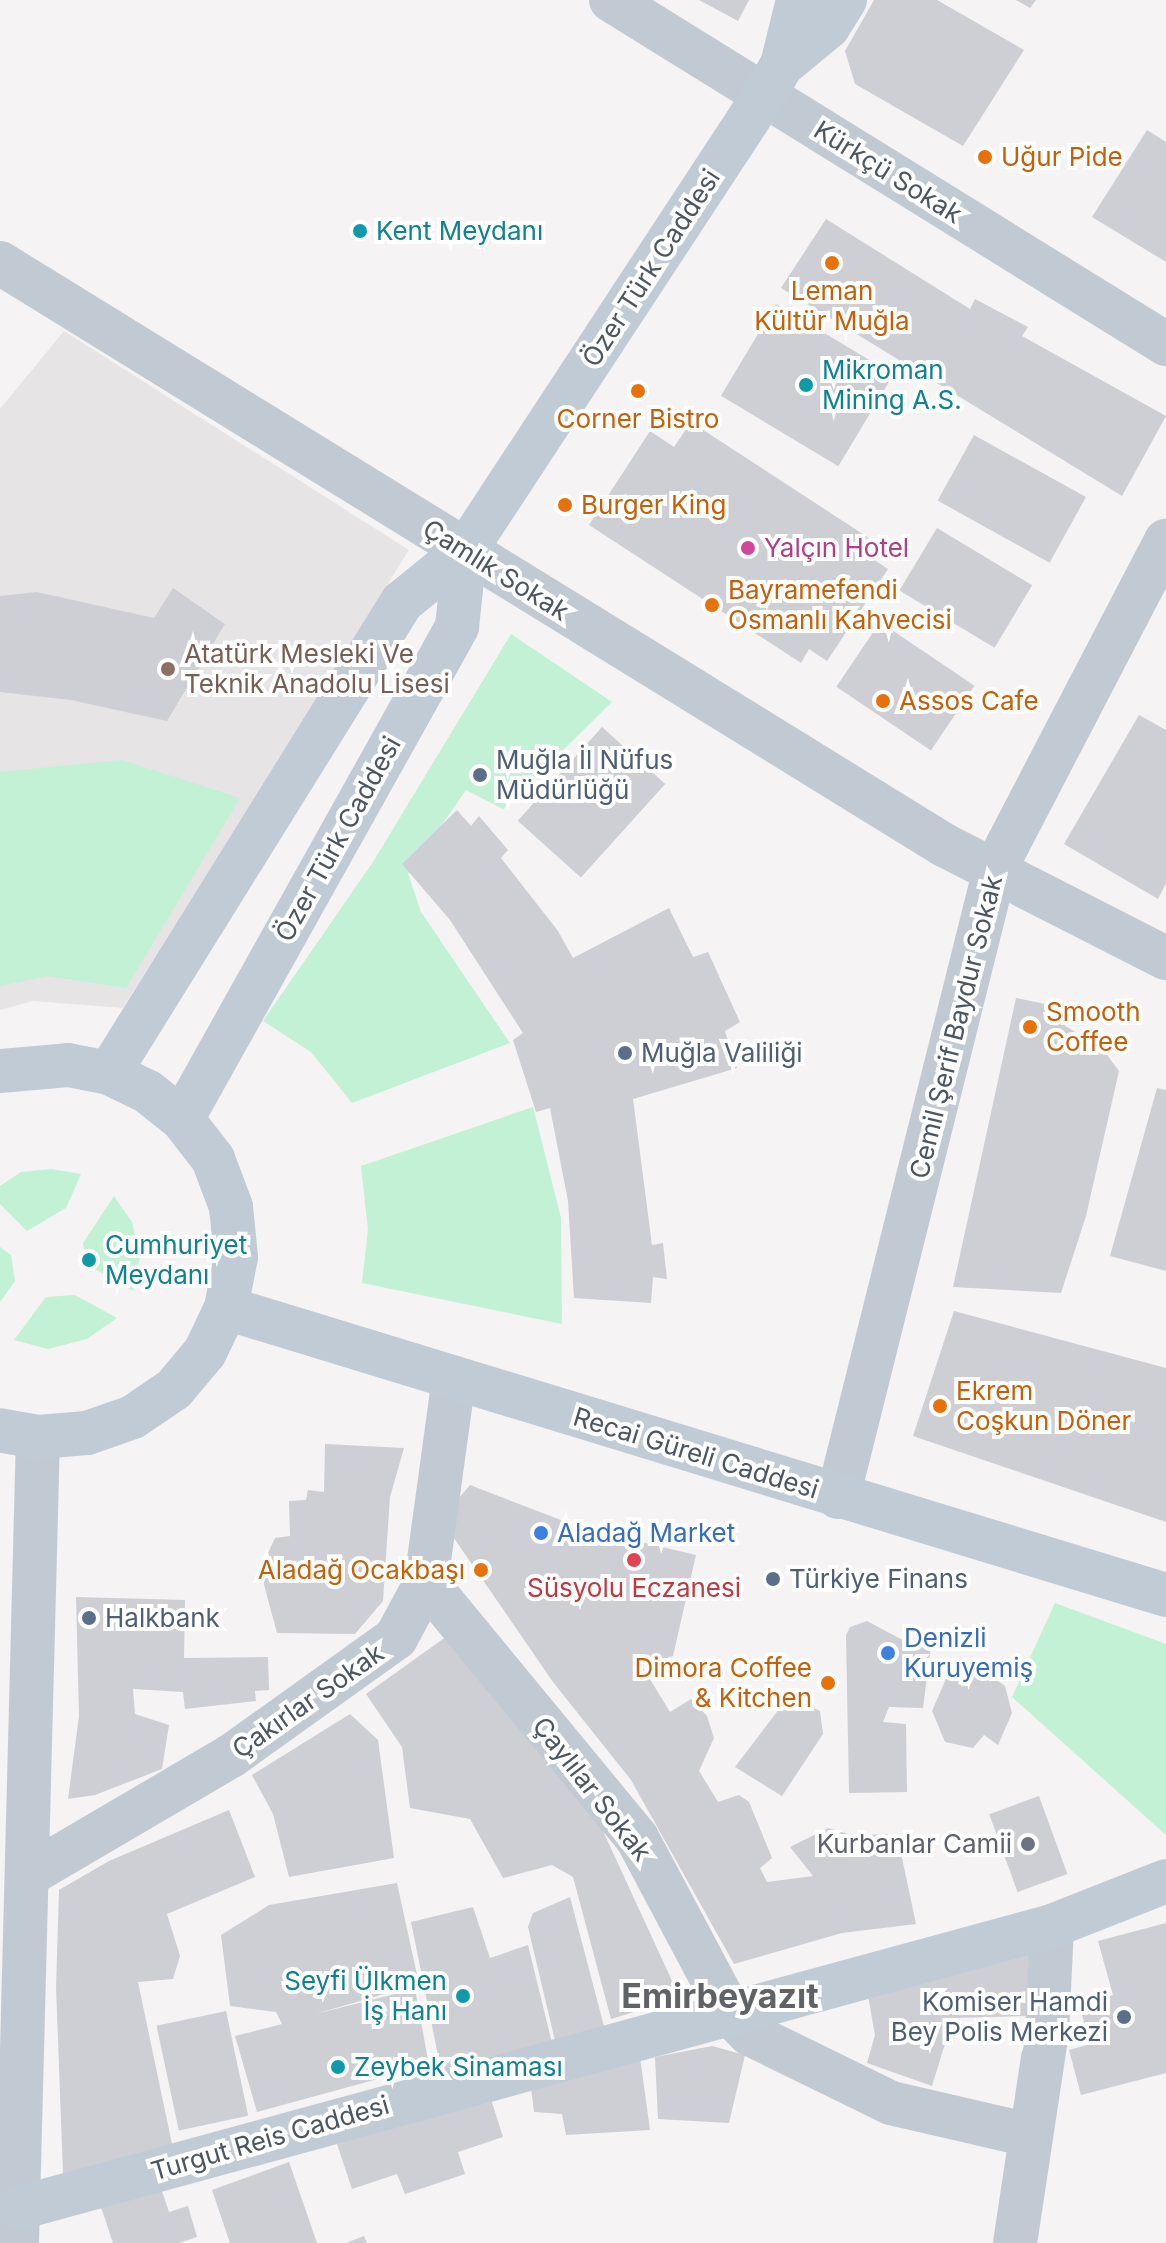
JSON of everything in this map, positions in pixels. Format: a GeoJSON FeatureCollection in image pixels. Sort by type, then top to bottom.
{"type":"FeatureCollection","features":[{"type":"Feature","properties":{"kind":"street","name":"Kürkçü Sokak"},"geometry":{"type":"LineString","coordinates":[[611,0],[774,80],[1166,344]]}},
{"type":"Feature","properties":{"kind":"street","name":"Özer Türk Caddesi"},"geometry":{"type":"LineString","coordinates":[[774,80],[798,0]]}},
{"type":"Feature","properties":{"kind":"street","name":"Özer Türk Caddesi"},"geometry":{"type":"LineString","coordinates":[[109,1073],[402,602],[465,551],[774,80],[828,27],[845,0]]}},
{"type":"Feature","properties":{"kind":"street","name":"Çamlık Sokak"},"geometry":{"type":"LineString","coordinates":[[0,263],[944,845],[1166,958]]}},
{"type":"Feature","properties":{"kind":"street","name":"Cemil Şerif Baydur Sokak"},"geometry":{"type":"LineString","coordinates":[[838,1497],[995,869],[1166,541]]}},
{"type":"Feature","properties":{"kind":"street","name":"Özer Türk Caddesi"},"geometry":{"type":"LineString","coordinates":[[182,1119],[457,627],[465,551]]}},
{"type":"Feature","properties":{"kind":"street"},"geometry":{"type":"LineString","coordinates":[[0,1071],[68,1065],[109,1073],[148,1092],[182,1119],[213,1159],[231,1207],[236,1257],[226,1308],[205,1352],[174,1389],[133,1417],[87,1433],[19,1434],[28,1875],[12,2222]]}},
{"type":"Feature","properties":{"kind":"street","name":"Recai Güreli Caddesi"},"geometry":{"type":"LineString","coordinates":[[226,1308],[1166,1595]]}},
{"type":"Feature","properties":{"kind":"street","name":"Çakırlar Sokak"},"geometry":{"type":"LineString","coordinates":[[28,1875],[231,1756],[396,1638],[426,1582],[454,1378]]}},
{"type":"Feature","properties":{"kind":"street","name":"Çaylılar Sokak"},"geometry":{"type":"LineString","coordinates":[[426,1582],[637,1838],[731,2015]]}},
{"type":"Feature","properties":{"kind":"street","name":"Turgut Reis Caddesi"},"geometry":{"type":"LineString","coordinates":[[12,2222],[1052,1926],[1166,1881]]}},
{"type":"Feature","properties":{"kind":"street"},"geometry":{"type":"LineString","coordinates":[[1015,2243],[1047,2032],[1052,1926]]}},
{"type":"Feature","properties":{"kind":"street"},"geometry":{"type":"LineString","coordinates":[[731,2015],[750,2034],[891,2103],[1030,2135]]}},
{"type":"Feature","properties":{"kind":"shaded area","name":"Atatürk Mesleki Ve Teknik Anadolu Lisesi"},"geometry":{"type":"Polygon","coordinates":[[[64,331],[409,550],[123,1008],[33,1001],[0,1010],[0,409],[64,331]]]}},
{"type":"Feature","properties":{"kind":"green space"},"geometry":{"type":"Polygon","coordinates":[[[511,634],[612,702],[503,809],[466,790],[408,874],[421,912],[510,1043],[352,1103],[311,1052],[263,1021],[373,862],[511,634]]]}},
{"type":"Feature","properties":{"kind":"green space"},"geometry":{"type":"Polygon","coordinates":[[[122,760],[240,798],[126,988],[48,976],[0,986],[0,772],[122,760]]]}},
{"type":"Feature","properties":{"kind":"green space"},"geometry":{"type":"Polygon","coordinates":[[[533,1107],[561,1218],[562,1324],[362,1283],[368,1229],[361,1166],[533,1107]]]}},
{"type":"Feature","properties":{"kind":"green space"},"geometry":{"type":"Polygon","coordinates":[[[51,1169],[81,1174],[66,1208],[27,1231],[0,1204],[0,1186],[21,1172],[51,1169]]]}},
{"type":"Feature","properties":{"kind":"green space"},"geometry":{"type":"Polygon","coordinates":[[[114,1196],[132,1222],[140,1256],[133,1291],[88,1265],[83,1243],[114,1196]]]}},
{"type":"Feature","properties":{"kind":"green space"},"geometry":{"type":"Polygon","coordinates":[[[0,1247],[11,1255],[15,1281],[0,1302],[0,1247]]]}},
{"type":"Feature","properties":{"kind":"green space"},"geometry":{"type":"Polygon","coordinates":[[[75,1295],[117,1318],[87,1339],[48,1349],[14,1340],[46,1297],[75,1295]]]}},
{"type":"Feature","properties":{"kind":"green space"},"geometry":{"type":"Polygon","coordinates":[[[1055,1603],[1166,1644],[1166,1835],[1012,1697],[1055,1603]]]}},
{"type":"Feature","properties":{"kind":"building"},"geometry":{"type":"Polygon","coordinates":[[[699,0],[749,0],[738,21],[699,0]]]}},
{"type":"Feature","properties":{"kind":"building"},"geometry":{"type":"Polygon","coordinates":[[[874,0],[937,0],[1024,50],[963,146],[855,84],[845,51],[874,0]]]}},
{"type":"Feature","properties":{"kind":"building"},"geometry":{"type":"Polygon","coordinates":[[[1016,0],[1036,0],[1030,8],[1016,0]]]}},
{"type":"Feature","properties":{"kind":"building"},"geometry":{"type":"Polygon","coordinates":[[[1147,130],[1166,142],[1166,262],[1092,217],[1147,130]]]}},
{"type":"Feature","properties":{"kind":"building"},"geometry":{"type":"Polygon","coordinates":[[[826,219],[970,309],[975,299],[1028,327],[1022,336],[1166,416],[1122,496],[781,288],[826,219]]]}},
{"type":"Feature","properties":{"kind":"building","name":"Mikroman Mining A.S."},"geometry":{"type":"Polygon","coordinates":[[[776,304],[893,375],[838,466],[721,396],[776,304]]]}},
{"type":"Feature","properties":{"kind":"building","name":"Yalçın Hotel"},"geometry":{"type":"Polygon","coordinates":[[[691,422],[875,542],[867,555],[888,569],[827,661],[809,649],[801,663],[589,525],[650,431],[674,447],[691,422]]]}},
{"type":"Feature","properties":{"kind":"building"},"geometry":{"type":"Polygon","coordinates":[[[974,435],[1086,497],[1050,563],[938,501],[974,435]]]}},
{"type":"Feature","properties":{"kind":"building"},"geometry":{"type":"Polygon","coordinates":[[[937,528],[1032,585],[995,648],[899,591],[937,528]]]}},
{"type":"Feature","properties":{"kind":"building"},"geometry":{"type":"Polygon","coordinates":[[[173,588],[225,624],[167,721],[71,700],[0,692],[0,596],[37,592],[154,618],[173,588]]]}},
{"type":"Feature","properties":{"kind":"building"},"geometry":{"type":"Polygon","coordinates":[[[880,622],[975,686],[931,750],[836,687],[880,622]]]}},
{"type":"Feature","properties":{"kind":"building"},"geometry":{"type":"Polygon","coordinates":[[[1139,715],[1166,730],[1166,883],[1158,899],[1064,844],[1139,715]]]}},
{"type":"Feature","properties":{"kind":"building"},"geometry":{"type":"Polygon","coordinates":[[[602,727],[665,784],[581,878],[518,821],[602,727]]]}},
{"type":"Feature","properties":{"kind":"building","name":"Muğla Valiliği"},"geometry":{"type":"Polygon","coordinates":[[[457,810],[471,826],[479,816],[508,850],[501,858],[558,931],[573,958],[669,908],[693,957],[708,952],[740,1022],[725,1031],[737,1068],[633,1099],[652,1245],[663,1243],[667,1279],[653,1277],[651,1303],[574,1298],[568,1201],[550,1108],[536,1112],[513,1040],[523,1033],[450,920],[402,864],[457,810]]]}},
{"type":"Feature","properties":{"kind":"building"},"geometry":{"type":"Polygon","coordinates":[[[1016,998],[1065,1008],[1065,1026],[1101,1047],[1119,1071],[1086,1216],[1061,1293],[953,1287],[1016,998]]]}},
{"type":"Feature","properties":{"kind":"building"},"geometry":{"type":"Polygon","coordinates":[[[1157,1088],[1166,1090],[1166,1271],[1110,1256],[1157,1088]]]}},
{"type":"Feature","properties":{"kind":"building"},"geometry":{"type":"Polygon","coordinates":[[[954,1311],[1166,1368],[1166,1522],[913,1436],[954,1311]]]}},
{"type":"Feature","properties":{"kind":"building"},"geometry":{"type":"Polygon","coordinates":[[[325,1444],[404,1448],[390,1497],[383,1601],[355,1634],[277,1633],[260,1570],[275,1538],[290,1536],[289,1501],[306,1500],[308,1490],[324,1492],[325,1444]]]}},
{"type":"Feature","properties":{"kind":"building"},"geometry":{"type":"Polygon","coordinates":[[[470,1485],[579,1527],[696,1555],[673,1656],[642,1666],[670,1712],[691,1699],[707,1716],[714,1738],[699,1771],[718,1802],[739,1795],[749,1802],[772,1858],[760,1868],[767,1882],[813,1876],[790,1847],[828,1828],[852,1835],[897,1834],[916,1924],[842,1933],[734,1964],[631,1780],[553,1682],[447,1528],[453,1505],[470,1485]]]}},
{"type":"Feature","properties":{"kind":"building"},"geometry":{"type":"Polygon","coordinates":[[[76,1597],[185,1600],[184,1658],[268,1657],[269,1690],[255,1691],[256,1701],[185,1709],[183,1692],[133,1689],[135,1714],[169,1725],[162,1769],[95,1795],[68,1799],[79,1716],[76,1597]]]}},
{"type":"Feature","properties":{"kind":"building"},"geometry":{"type":"Polygon","coordinates":[[[867,1621],[912,1645],[931,1646],[923,1708],[889,1707],[883,1722],[906,1724],[907,1792],[849,1793],[846,1635],[850,1627],[867,1621]]]}},
{"type":"Feature","properties":{"kind":"building"},"geometry":{"type":"Polygon","coordinates":[[[450,1634],[591,1805],[680,1998],[611,2019],[573,1877],[552,1865],[503,1878],[470,1819],[410,1808],[402,1747],[366,1694],[450,1634]]]}},
{"type":"Feature","properties":{"kind":"building"},"geometry":{"type":"Polygon","coordinates":[[[952,1665],[977,1666],[1005,1686],[1012,1713],[998,1745],[984,1735],[973,1748],[945,1742],[932,1711],[952,1665]]]}},
{"type":"Feature","properties":{"kind":"building"},"geometry":{"type":"Polygon","coordinates":[[[800,1702],[820,1711],[823,1734],[782,1796],[735,1767],[783,1704],[800,1702]]]}},
{"type":"Feature","properties":{"kind":"building"},"geometry":{"type":"Polygon","coordinates":[[[350,1714],[378,1740],[394,1858],[289,1877],[273,1814],[252,1775],[350,1714]]]}},
{"type":"Feature","properties":{"kind":"building","name":"Kurbanlar Camii"},"geometry":{"type":"Polygon","coordinates":[[[1039,1796],[1067,1874],[1018,1892],[989,1814],[1039,1796]]]}},
{"type":"Feature","properties":{"kind":"building"},"geometry":{"type":"Polygon","coordinates":[[[229,1810],[255,1877],[167,1914],[180,1956],[173,1979],[138,1982],[172,2144],[63,2174],[56,1987],[59,1890],[109,1861],[229,1810]]]}},
{"type":"Feature","properties":{"kind":"building"},"geometry":{"type":"Polygon","coordinates":[[[397,1883],[419,1984],[315,2014],[415,1989],[429,2065],[257,2112],[235,2036],[282,2024],[276,2012],[230,2006],[221,1935],[269,1905],[397,1883]]]}},
{"type":"Feature","properties":{"kind":"building"},"geometry":{"type":"Polygon","coordinates":[[[570,1897],[605,2030],[556,2045],[528,1927],[533,1913],[570,1897]]]}},
{"type":"Feature","properties":{"kind":"building","name":"Seyfi Ülkmen İş Hanı"},"geometry":{"type":"Polygon","coordinates":[[[473,1907],[490,1958],[528,1945],[553,2047],[442,2075],[411,1922],[473,1907]]]}},
{"type":"Feature","properties":{"kind":"building","name":"Komiser Hamdi Bey Polis Merkezi"},"geometry":{"type":"Polygon","coordinates":[[[1166,1923],[1166,2073],[1081,2095],[1069,2050],[1090,2044],[1079,2004],[1113,1995],[1098,1941],[1166,1923]]]}},
{"type":"Feature","properties":{"kind":"building"},"geometry":{"type":"Polygon","coordinates":[[[1036,1948],[1028,2016],[953,2018],[932,2086],[867,2063],[875,2035],[868,1996],[1036,1948]]]}},
{"type":"Feature","properties":{"kind":"building"},"geometry":{"type":"Polygon","coordinates":[[[226,2011],[248,2116],[179,2130],[157,2026],[226,2011]]]}},
{"type":"Feature","properties":{"kind":"building"},"geometry":{"type":"Polygon","coordinates":[[[712,2046],[745,2055],[729,2123],[658,2119],[655,2057],[712,2046]]]}},
{"type":"Feature","properties":{"kind":"building"},"geometry":{"type":"Polygon","coordinates":[[[640,2057],[650,2130],[566,2135],[562,2114],[534,2112],[530,2079],[640,2057]]]}},
{"type":"Feature","properties":{"kind":"building"},"geometry":{"type":"Polygon","coordinates":[[[489,2093],[503,2137],[458,2152],[465,2174],[405,2194],[397,2174],[352,2189],[337,2144],[489,2093]]]}},
{"type":"Feature","properties":{"kind":"building"},"geometry":{"type":"Polygon","coordinates":[[[289,2162],[317,2243],[230,2243],[212,2190],[289,2162]]]}},
{"type":"Feature","properties":{"kind":"building"},"geometry":{"type":"Polygon","coordinates":[[[160,2185],[169,2212],[188,2206],[197,2237],[179,2243],[113,2243],[100,2204],[160,2185]]]}},
{"type":"Feature","properties":{"kind":"building"},"geometry":{"type":"Polygon","coordinates":[[[364,2236],[367,2243],[346,2243],[364,2236]]]}},
{"type":"Feature","properties":{"kind":"place","name":"Uğur Pide"},"geometry":{"type":"Point","coordinates":[985,157]}},
{"type":"Feature","properties":{"kind":"place","name":"Kent Meydanı"},"geometry":{"type":"Point","coordinates":[360,231]}},
{"type":"Feature","properties":{"kind":"place","name":"Leman Kültür Muğla"},"geometry":{"type":"Point","coordinates":[832,263]}},
{"type":"Feature","properties":{"kind":"place","name":"Mikroman Mining A.S."},"geometry":{"type":"Point","coordinates":[806,385]}},
{"type":"Feature","properties":{"kind":"place","name":"Corner Bistro"},"geometry":{"type":"Point","coordinates":[638,391]}},
{"type":"Feature","properties":{"kind":"place","name":"Burger King"},"geometry":{"type":"Point","coordinates":[565,505]}},
{"type":"Feature","properties":{"kind":"place","name":"Yalçın Hotel"},"geometry":{"type":"Point","coordinates":[748,548]}},
{"type":"Feature","properties":{"kind":"place","name":"Bayramefendi Osmanlı Kahvecisi"},"geometry":{"type":"Point","coordinates":[712,605]}},
{"type":"Feature","properties":{"kind":"place","name":"Atatürk Mesleki Ve Teknik Anadolu Lisesi"},"geometry":{"type":"Point","coordinates":[168,669]}},
{"type":"Feature","properties":{"kind":"place","name":"Assos Cafe"},"geometry":{"type":"Point","coordinates":[883,701]}},
{"type":"Feature","properties":{"kind":"place","name":"Muğla İl Nüfus Müdürlüğü"},"geometry":{"type":"Point","coordinates":[480,775]}},
{"type":"Feature","properties":{"kind":"place","name":"Smooth Coffee"},"geometry":{"type":"Point","coordinates":[1030,1027]}},
{"type":"Feature","properties":{"kind":"place","name":"Muğla Valiliği"},"geometry":{"type":"Point","coordinates":[625,1053]}},
{"type":"Feature","properties":{"kind":"place","name":"Cumhuriyet Meydanı"},"geometry":{"type":"Point","coordinates":[89,1260]}},
{"type":"Feature","properties":{"kind":"place","name":"Ekrem Coşkun Döner"},"geometry":{"type":"Point","coordinates":[940,1406]}},
{"type":"Feature","properties":{"kind":"place","name":"Aladağ Market"},"geometry":{"type":"Point","coordinates":[541,1533]}},
{"type":"Feature","properties":{"kind":"place","name":"Süsyolu Eczanesi"},"geometry":{"type":"Point","coordinates":[634,1560]}},
{"type":"Feature","properties":{"kind":"place","name":"Aladağ Ocakbaşı"},"geometry":{"type":"Point","coordinates":[481,1570]}},
{"type":"Feature","properties":{"kind":"place","name":"Türkiye Finans"},"geometry":{"type":"Point","coordinates":[773,1579]}},
{"type":"Feature","properties":{"kind":"place","name":"Halkbank"},"geometry":{"type":"Point","coordinates":[89,1618]}},
{"type":"Feature","properties":{"kind":"place","name":"Denizli Kuruyemiş"},"geometry":{"type":"Point","coordinates":[888,1653]}},
{"type":"Feature","properties":{"kind":"place","name":"Dimora Coffee & Kitchen"},"geometry":{"type":"Point","coordinates":[828,1683]}},
{"type":"Feature","properties":{"kind":"place","name":"Kurbanlar Camii"},"geometry":{"type":"Point","coordinates":[1028,1844]}},
{"type":"Feature","properties":{"kind":"place","name":"Seyfi Ülkmen İş Hanı"},"geometry":{"type":"Point","coordinates":[463,1996]}},
{"type":"Feature","properties":{"kind":"place","name":"Komiser Hamdi Bey Polis Merkezi"},"geometry":{"type":"Point","coordinates":[1124,2017]}},
{"type":"Feature","properties":{"kind":"place","name":"Zeybek Sinaması"},"geometry":{"type":"Point","coordinates":[338,2067]}},
{"type":"Feature","properties":{"kind":"district","name":"Emirbeyazıt"},"geometry":{"type":"Point","coordinates":[720,1996]}}]}
